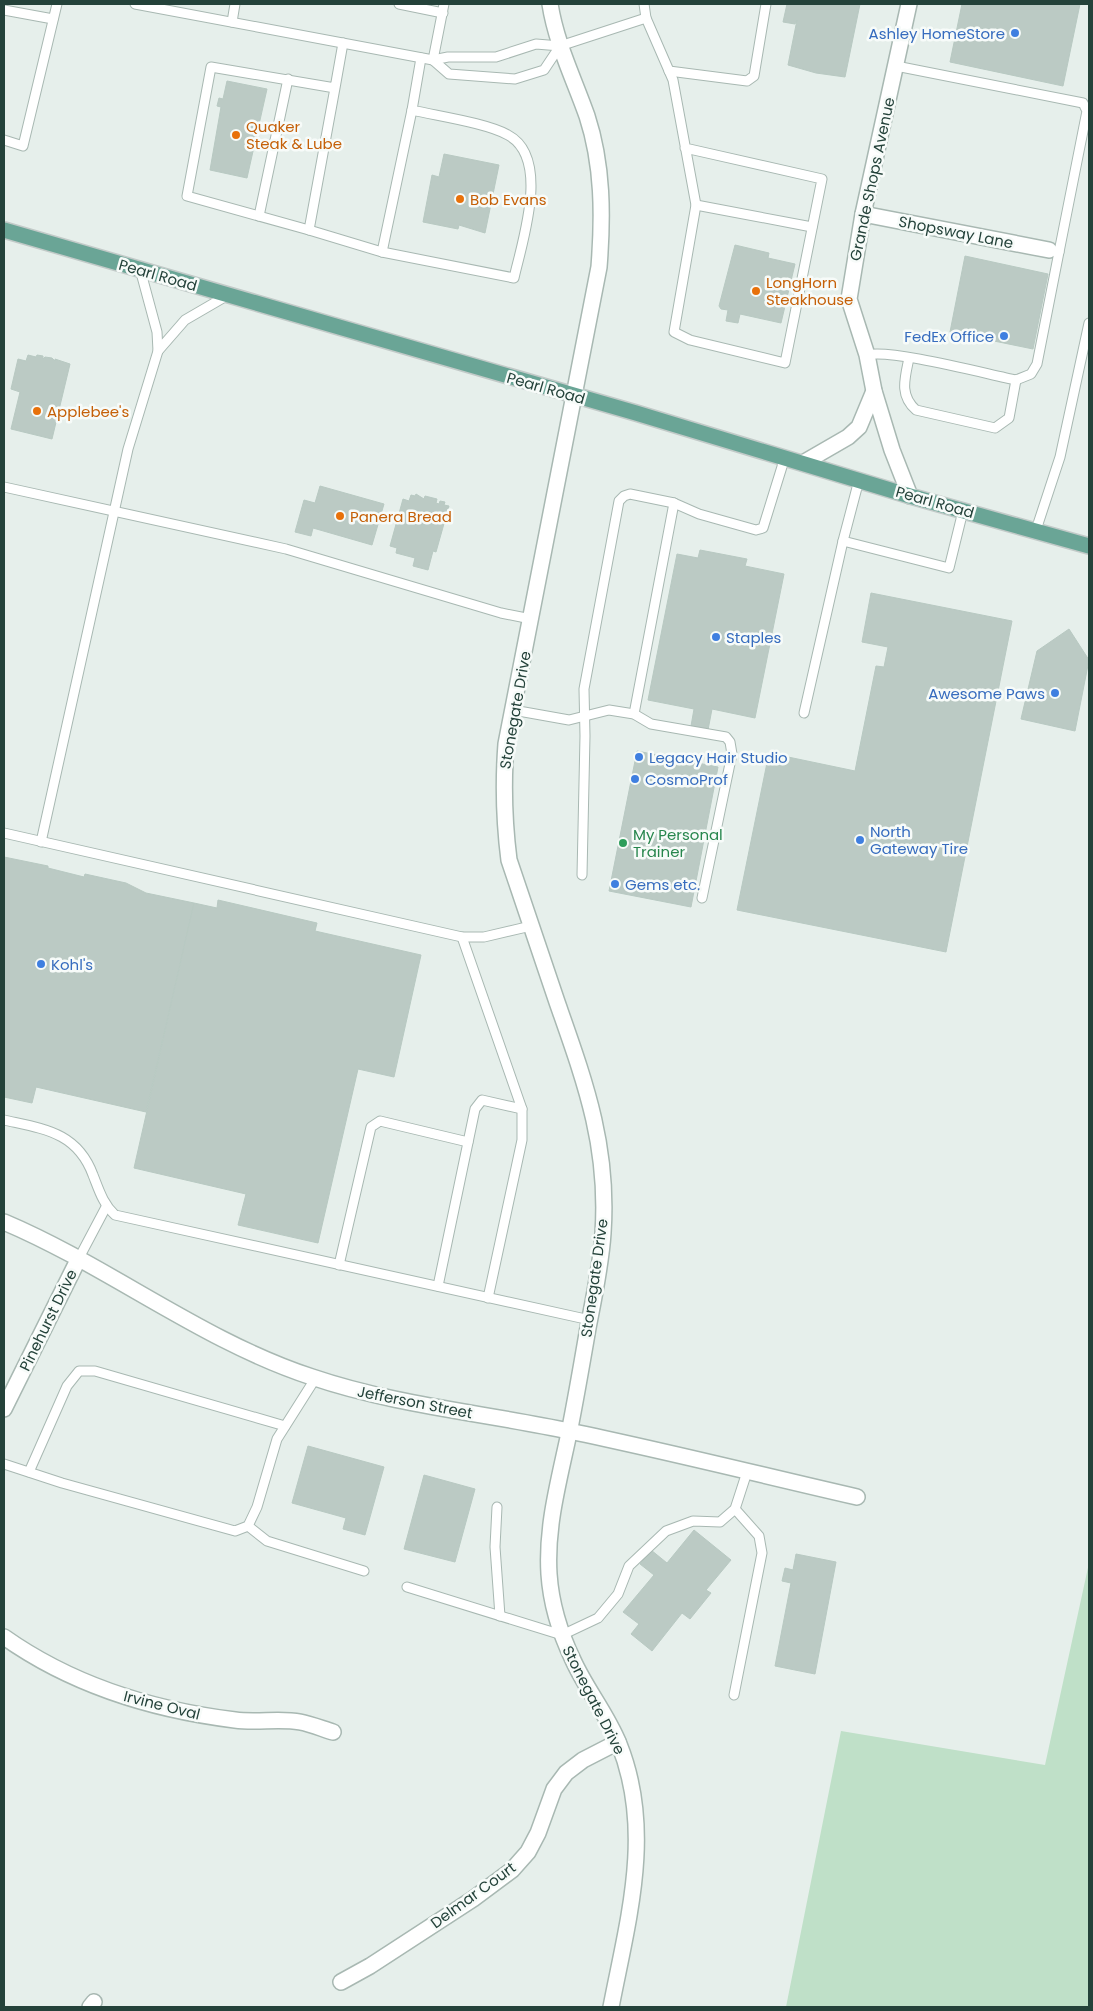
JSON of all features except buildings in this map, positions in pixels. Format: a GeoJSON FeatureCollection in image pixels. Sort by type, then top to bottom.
{"type":"FeatureCollection","features":[{"type":"Feature","properties":{"kind":"main road","name":"Pearl Road"},"geometry":{"type":"LineString","coordinates":[[4,230],[785,457],[910,496],[1089,546]]}},
{"type":"Feature","properties":{"kind":"street","name":"Stonegate Drive"},"geometry":{"type":"LineString","coordinates":[[550,4],[560,46],[587,118],[597,156],[602,196],[599,267],[506,744],[503,783],[504,822],[509,860],[587,1088],[601,1154],[604,1195],[603,1236],[570,1431],[551,1518],[548,1546],[553,1606],[562,1635],[573,1661],[618,1742],[629,1773],[636,1807],[638,1846],[635,1883],[611,2007]]}},
{"type":"Feature","properties":{"kind":"street","name":"Grande Shops Avenue"},"geometry":{"type":"LineString","coordinates":[[908,4],[863,214],[850,299],[867,355],[874,391],[892,450],[910,496]]}},
{"type":"Feature","properties":{"kind":"street","name":"Shopsway Lane"},"geometry":{"type":"LineString","coordinates":[[863,214],[1054,251]]}},
{"type":"Feature","properties":{"kind":"street"},"geometry":{"type":"LineString","coordinates":[[803,463],[848,437],[859,427],[874,391]]}},
{"type":"Feature","properties":{"kind":"street","name":"Jefferson Street"},"geometry":{"type":"LineString","coordinates":[[4,1222],[78,1258],[206,1331],[257,1356],[315,1378],[354,1390],[570,1431],[857,1497]]}},
{"type":"Feature","properties":{"kind":"street","name":"Pinehurst Drive"},"geometry":{"type":"LineString","coordinates":[[4,1409],[78,1258]]}},
{"type":"Feature","properties":{"kind":"street","name":"Irvine Oval"},"geometry":{"type":"LineString","coordinates":[[4,1637],[56,1669],[92,1686],[140,1702],[188,1714],[238,1720],[300,1722],[333,1732]]}},
{"type":"Feature","properties":{"kind":"street","name":"Delmar Court"},"geometry":{"type":"LineString","coordinates":[[340,1982],[370,1966],[473,1899],[512,1870],[528,1852],[538,1833],[554,1789],[566,1773],[582,1760],[618,1742]]}},
{"type":"Feature","properties":{"kind":"lane"},"geometry":{"type":"LineString","coordinates":[[4,140],[23,146],[57,4]]}},
{"type":"Feature","properties":{"kind":"lane"},"geometry":{"type":"LineString","coordinates":[[135,4],[433,60],[448,56],[496,57],[536,44],[560,46],[646,18]]}},
{"type":"Feature","properties":{"kind":"lane"},"geometry":{"type":"LineString","coordinates":[[232,22],[235,4]]}},
{"type":"Feature","properties":{"kind":"lane"},"geometry":{"type":"LineString","coordinates":[[399,4],[443,8],[433,60]]}},
{"type":"Feature","properties":{"kind":"lane"},"geometry":{"type":"LineString","coordinates":[[644,4],[646,18],[673,80],[685,148],[696,205],[674,332],[690,340],[785,363],[822,179],[685,148]]}},
{"type":"Feature","properties":{"kind":"lane"},"geometry":{"type":"LineString","coordinates":[[669,71],[747,81],[754,76],[766,4]]}},
{"type":"Feature","properties":{"kind":"lane"},"geometry":{"type":"LineString","coordinates":[[4,10],[53,19]]}},
{"type":"Feature","properties":{"kind":"lane"},"geometry":{"type":"LineString","coordinates":[[309,230],[343,43]]}},
{"type":"Feature","properties":{"kind":"lane"},"geometry":{"type":"LineString","coordinates":[[433,60],[449,74],[490,79],[516,79],[544,70],[560,46]]}},
{"type":"Feature","properties":{"kind":"lane"},"geometry":{"type":"LineString","coordinates":[[382,252],[421,58]]}},
{"type":"Feature","properties":{"kind":"lane"},"geometry":{"type":"LineString","coordinates":[[867,355],[876,353],[909,358],[1016,380],[1031,374],[1037,364],[1054,251],[1087,112],[1083,103],[896,66]]}},
{"type":"Feature","properties":{"kind":"lane"},"geometry":{"type":"LineString","coordinates":[[336,88],[211,67],[187,196],[382,252],[514,278],[532,199],[526,152],[509,135],[412,110]]}},
{"type":"Feature","properties":{"kind":"lane"},"geometry":{"type":"LineString","coordinates":[[259,216],[288,79]]}},
{"type":"Feature","properties":{"kind":"lane"},"geometry":{"type":"LineString","coordinates":[[696,205],[812,227]]}},
{"type":"Feature","properties":{"kind":"lane"},"geometry":{"type":"LineString","coordinates":[[41,842],[116,512],[128,449],[158,351],[157,332],[140,269]]}},
{"type":"Feature","properties":{"kind":"lane"},"geometry":{"type":"LineString","coordinates":[[158,351],[184,320],[228,295]]}},
{"type":"Feature","properties":{"kind":"lane"},"geometry":{"type":"LineString","coordinates":[[1036,530],[1060,457],[1089,323]]}},
{"type":"Feature","properties":{"kind":"lane"},"geometry":{"type":"LineString","coordinates":[[909,358],[904,385],[909,404],[916,410],[995,428],[1009,418],[1016,380]]}},
{"type":"Feature","properties":{"kind":"lane"},"geometry":{"type":"LineString","coordinates":[[582,875],[584,689],[619,501],[624,496],[630,494],[674,503],[698,514],[756,530],[763,528],[785,457]]}},
{"type":"Feature","properties":{"kind":"lane"},"geometry":{"type":"LineString","coordinates":[[804,713],[858,480]]}},
{"type":"Feature","properties":{"kind":"lane"},"geometry":{"type":"LineString","coordinates":[[4,487],[286,549],[501,613],[531,619]]}},
{"type":"Feature","properties":{"kind":"lane"},"geometry":{"type":"LineString","coordinates":[[634,714],[674,503]]}},
{"type":"Feature","properties":{"kind":"lane"},"geometry":{"type":"LineString","coordinates":[[844,541],[949,568],[963,511]]}},
{"type":"Feature","properties":{"kind":"lane"},"geometry":{"type":"LineString","coordinates":[[513,710],[569,720],[609,710],[634,714],[651,724],[726,737],[730,742],[732,754],[702,898]]}},
{"type":"Feature","properties":{"kind":"lane"},"geometry":{"type":"LineString","coordinates":[[4,833],[462,937],[492,936],[531,926]]}},
{"type":"Feature","properties":{"kind":"lane"},"geometry":{"type":"LineString","coordinates":[[462,937],[522,1109],[522,1140],[488,1298]]}},
{"type":"Feature","properties":{"kind":"lane"},"geometry":{"type":"LineString","coordinates":[[438,1286],[475,1109],[482,1100],[522,1109]]}},
{"type":"Feature","properties":{"kind":"lane"},"geometry":{"type":"LineString","coordinates":[[4,1120],[46,1129],[70,1140],[87,1158],[106,1207],[115,1215],[590,1320]]}},
{"type":"Feature","properties":{"kind":"lane"},"geometry":{"type":"LineString","coordinates":[[339,1264],[371,1127],[380,1122],[468,1142]]}},
{"type":"Feature","properties":{"kind":"lane"},"geometry":{"type":"LineString","coordinates":[[78,1258],[106,1207]]}},
{"type":"Feature","properties":{"kind":"lane"},"geometry":{"type":"LineString","coordinates":[[29,1472],[67,1386],[79,1371],[95,1371],[285,1426]]}},
{"type":"Feature","properties":{"kind":"lane"},"geometry":{"type":"LineString","coordinates":[[4,1464],[235,1532],[248,1526],[257,1507],[277,1439],[315,1378]]}},
{"type":"Feature","properties":{"kind":"lane"},"geometry":{"type":"LineString","coordinates":[[407,1587],[562,1635],[598,1618],[618,1594],[629,1566],[666,1532],[693,1521],[720,1522],[735,1509],[747,1472]]}},
{"type":"Feature","properties":{"kind":"lane"},"geometry":{"type":"LineString","coordinates":[[498,1507],[495,1547],[500,1616]]}},
{"type":"Feature","properties":{"kind":"lane"},"geometry":{"type":"LineString","coordinates":[[734,1695],[762,1553],[759,1536],[735,1509]]}},
{"type":"Feature","properties":{"kind":"lane"},"geometry":{"type":"LineString","coordinates":[[248,1526],[267,1541],[364,1571]]}},
{"type":"Feature","properties":{"kind":"green space"},"geometry":{"type":"Polygon","coordinates":[[[1089,1563],[1089,2007],[786,2007],[841,1731],[1045,1765],[1089,1563]]]}},
{"type":"Feature","properties":{"kind":"place","name":"Ashley HomeStore"},"geometry":{"type":"Point","coordinates":[1015,33]}},
{"type":"Feature","properties":{"kind":"place","name":"Quaker Steak & Lube"},"geometry":{"type":"Point","coordinates":[236,135]}},
{"type":"Feature","properties":{"kind":"place","name":"Bob Evans"},"geometry":{"type":"Point","coordinates":[460,199]}},
{"type":"Feature","properties":{"kind":"place","name":"LongHorn Steakhouse"},"geometry":{"type":"Point","coordinates":[756,291]}},
{"type":"Feature","properties":{"kind":"place","name":"FedEx Office"},"geometry":{"type":"Point","coordinates":[1004,336]}},
{"type":"Feature","properties":{"kind":"place","name":"Applebee's"},"geometry":{"type":"Point","coordinates":[37,411]}},
{"type":"Feature","properties":{"kind":"place","name":"Panera Bread"},"geometry":{"type":"Point","coordinates":[340,516]}},
{"type":"Feature","properties":{"kind":"place","name":"Staples"},"geometry":{"type":"Point","coordinates":[716,637]}},
{"type":"Feature","properties":{"kind":"place","name":"Awesome Paws"},"geometry":{"type":"Point","coordinates":[1055,693]}},
{"type":"Feature","properties":{"kind":"place","name":"Legacy Hair Studio"},"geometry":{"type":"Point","coordinates":[639,757]}},
{"type":"Feature","properties":{"kind":"place","name":"CosmoProf"},"geometry":{"type":"Point","coordinates":[635,779]}},
{"type":"Feature","properties":{"kind":"place","name":"North Gateway Tire"},"geometry":{"type":"Point","coordinates":[860,840]}},
{"type":"Feature","properties":{"kind":"place","name":"My Personal Trainer"},"geometry":{"type":"Point","coordinates":[623,843]}},
{"type":"Feature","properties":{"kind":"place","name":"Gems etc."},"geometry":{"type":"Point","coordinates":[615,884]}},
{"type":"Feature","properties":{"kind":"place","name":"Kohl's"},"geometry":{"type":"Point","coordinates":[41,964]}}]}
